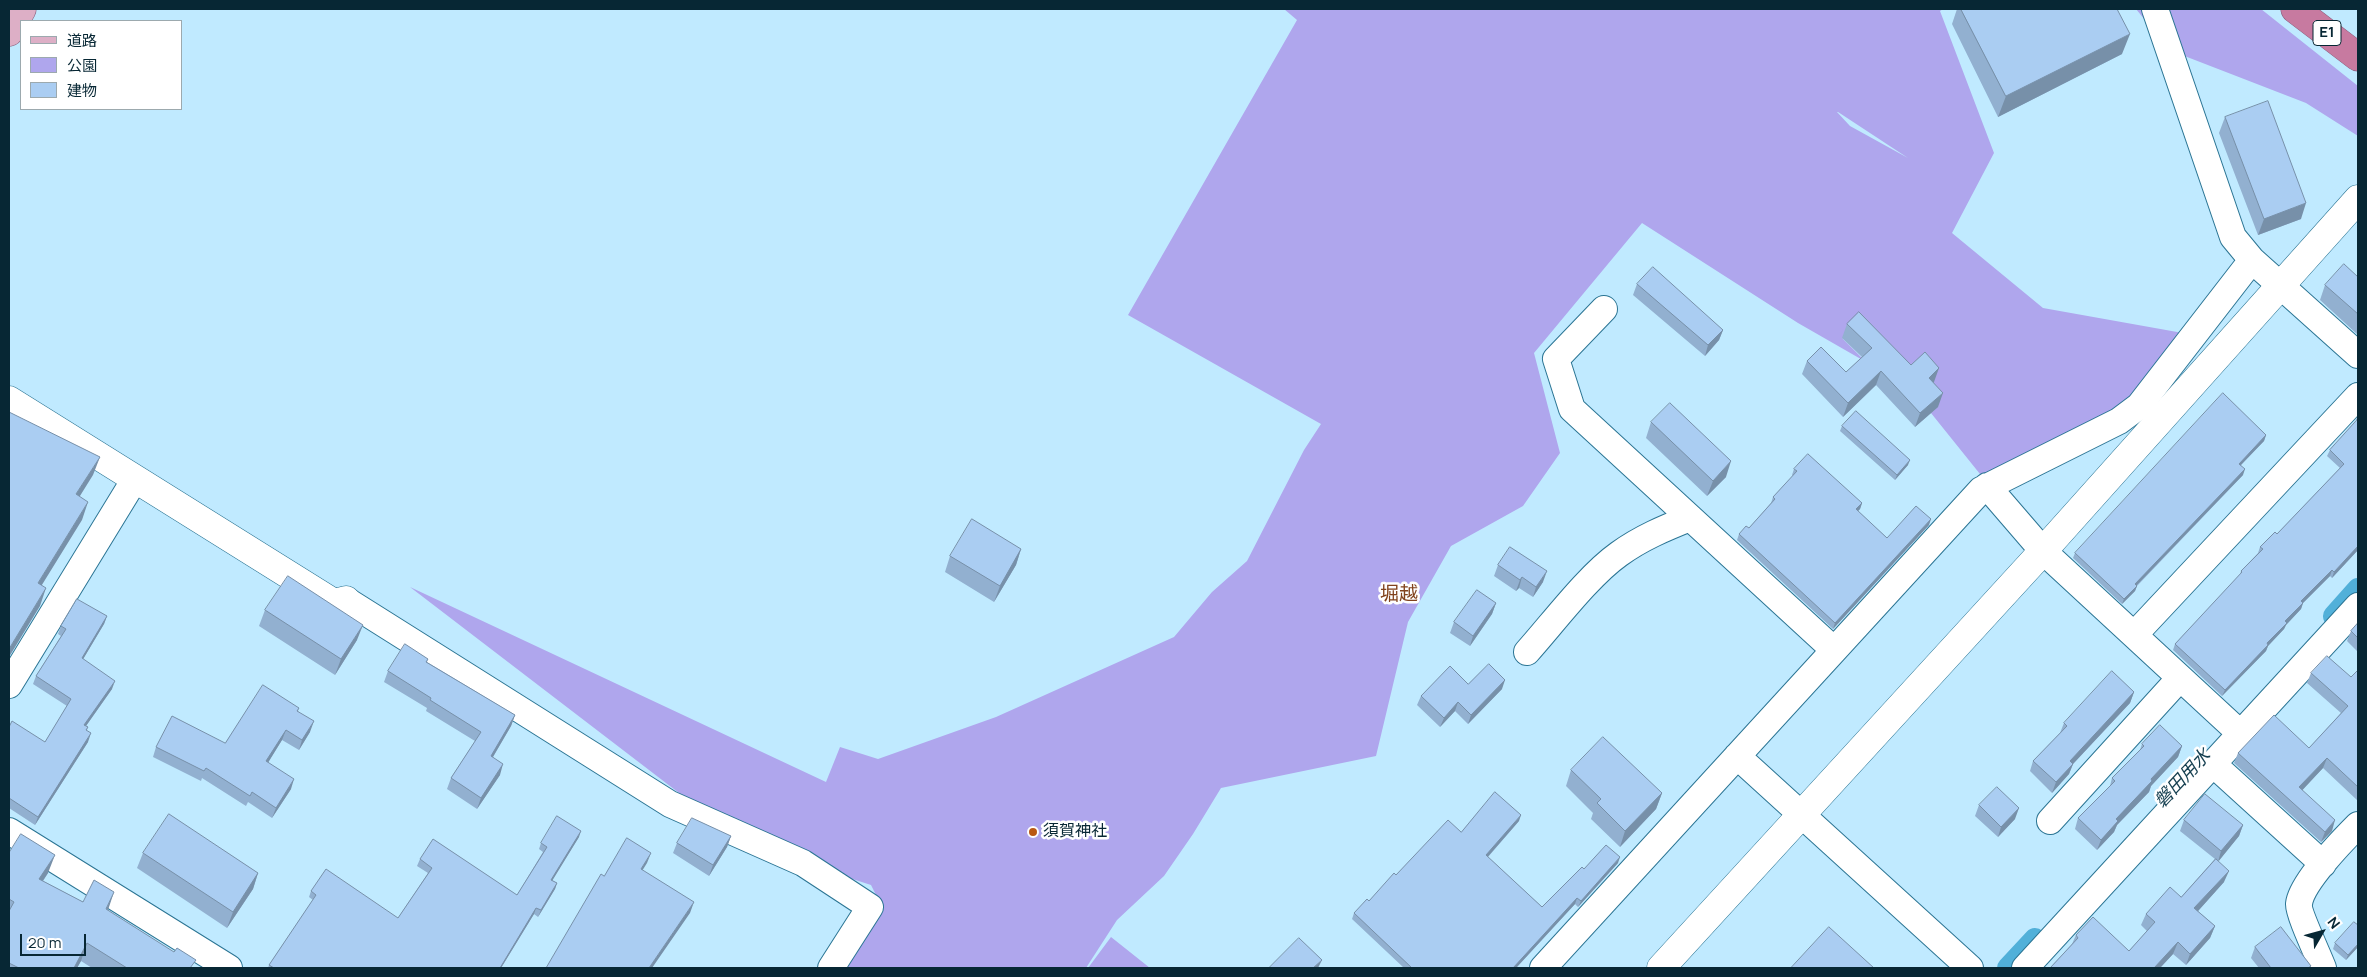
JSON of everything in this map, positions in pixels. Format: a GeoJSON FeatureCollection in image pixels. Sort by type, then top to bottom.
{"type":"FeatureCollection","features":[{"type":"Feature","properties":{"kind":"highway","name":"E1"},"geometry":{"type":"LineString","coordinates":[[2295,9],[2358,57]]}},
{"type":"Feature","properties":{"kind":"main road"},"geometry":{"type":"LineString","coordinates":[[9,32],[22,9]]}},
{"type":"Feature","properties":{"kind":"street"},"geometry":{"type":"LineString","coordinates":[[2155,9],[2233,237],[2252,260],[2358,355]]}},
{"type":"Feature","properties":{"kind":"street"},"geometry":{"type":"LineString","coordinates":[[1661,968],[2043,551],[2358,199]]}},
{"type":"Feature","properties":{"kind":"street"},"geometry":{"type":"LineString","coordinates":[[1543,968],[1987,486],[2119,421],[2139,406],[2252,260]]}},
{"type":"Feature","properties":{"kind":"street"},"geometry":{"type":"LineString","coordinates":[[1604,309],[1556,359],[1572,409],[1834,650]]}},
{"type":"Feature","properties":{"kind":"street"},"geometry":{"type":"LineString","coordinates":[[2134,635],[2358,396]]}},
{"type":"Feature","properties":{"kind":"street"},"geometry":{"type":"LineString","coordinates":[[9,400],[334,603],[346,600],[670,804],[803,863],[870,908],[831,968]]}},
{"type":"Feature","properties":{"kind":"street"},"geometry":{"type":"LineString","coordinates":[[9,685],[135,479]]}},
{"type":"Feature","properties":{"kind":"street"},"geometry":{"type":"LineString","coordinates":[[1987,486],[2043,551],[2241,734]]}},
{"type":"Feature","properties":{"kind":"street"},"geometry":{"type":"LineString","coordinates":[[1527,652],[1590,581],[1617,556],[1649,535],[1690,518]]}},
{"type":"Feature","properties":{"kind":"street"},"geometry":{"type":"LineString","coordinates":[[2025,968],[2358,606]]}},
{"type":"Feature","properties":{"kind":"street"},"geometry":{"type":"LineString","coordinates":[[2050,821],[2180,678]]}},
{"type":"Feature","properties":{"kind":"street"},"geometry":{"type":"LineString","coordinates":[[1737,756],[1970,968]]}},
{"type":"Feature","properties":{"kind":"street"},"geometry":{"type":"LineString","coordinates":[[2213,764],[2323,864]]}},
{"type":"Feature","properties":{"kind":"street"},"geometry":{"type":"LineString","coordinates":[[2324,968],[2299,905],[2303,890],[2323,864],[2358,825]]}},
{"type":"Feature","properties":{"kind":"street"},"geometry":{"type":"LineString","coordinates":[[9,831],[229,968]]}},
{"type":"Feature","properties":{"kind":"green space"},"geometry":{"type":"Polygon","coordinates":[[[1284,9],[1943,9],[1940,11],[1994,153],[1952,233],[2043,308],[2194,335],[2152,389],[1984,479],[1894,367],[1842,338],[1866,362],[1798,323],[1642,223],[1534,353],[1560,453],[1523,506],[1451,546],[1408,622],[1376,756],[1221,788],[1193,834],[1164,876],[1117,920],[1086,968],[843,968],[883,909],[871,885],[803,863],[730,832],[410,587],[826,782],[840,747],[878,759],[996,717],[1174,637],[1212,592],[1247,561],[1304,450],[1321,424],[1128,315],[1297,20],[1284,9]],[[1838,112],[1850,126],[1908,158],[1838,112]]]}},
{"type":"Feature","properties":{"kind":"green space"},"geometry":{"type":"Polygon","coordinates":[[[2136,9],[2261,9],[2358,86],[2358,136],[2306,103],[2169,50],[2136,9]]]}},
{"type":"Feature","properties":{"kind":"green space"},"geometry":{"type":"Polygon","coordinates":[[[1111,937],[1150,968],[1088,968],[1111,937]]]}},
{"type":"Feature","properties":{"kind":"building"},"geometry":{"type":"Polygon","coordinates":[[[1961,9],[2117,9],[2130,34],[2006,96],[1961,9]]]}},
{"type":"Feature","properties":{"kind":"building"},"geometry":{"type":"Polygon","coordinates":[[[2268,101],[2306,203],[2264,219],[2225,117],[2268,101]]]}},
{"type":"Feature","properties":{"kind":"building"},"geometry":{"type":"Polygon","coordinates":[[[2344,264],[2358,277],[2358,314],[2325,285],[2344,264]]]}},
{"type":"Feature","properties":{"kind":"building"},"geometry":{"type":"Polygon","coordinates":[[[1653,267],[1723,330],[1708,345],[1637,284],[1653,267]]]}},
{"type":"Feature","properties":{"kind":"building"},"geometry":{"type":"Polygon","coordinates":[[[1859,312],[1911,365],[1925,352],[1939,368],[1929,378],[1943,393],[1920,413],[1881,371],[1848,403],[1807,361],[1821,347],[1846,372],[1872,348],[1847,324],[1859,312]]]}},
{"type":"Feature","properties":{"kind":"building"},"geometry":{"type":"Polygon","coordinates":[[[2223,393],[2266,435],[2239,464],[2245,469],[2135,584],[2137,586],[2124,599],[2075,553],[2223,393]]]}},
{"type":"Feature","properties":{"kind":"building"},"geometry":{"type":"Polygon","coordinates":[[[1670,403],[1731,461],[1713,481],[1651,422],[1670,403]]]}},
{"type":"Feature","properties":{"kind":"building"},"geometry":{"type":"Polygon","coordinates":[[[1856,411],[1910,460],[1897,475],[1842,426],[1856,411]]]}},
{"type":"Feature","properties":{"kind":"building"},"geometry":{"type":"Polygon","coordinates":[[[9,412],[100,457],[76,494],[88,502],[38,583],[46,588],[9,649],[9,412]]]}},
{"type":"Feature","properties":{"kind":"building"},"geometry":{"type":"Polygon","coordinates":[[[2358,419],[2358,546],[2334,572],[2332,570],[2301,601],[2303,603],[2285,621],[2287,623],[2225,690],[2175,644],[2263,549],[2260,547],[2275,532],[2277,534],[2344,464],[2330,450],[2358,419]]]}},
{"type":"Feature","properties":{"kind":"building"},"geometry":{"type":"Polygon","coordinates":[[[1808,454],[1862,503],[1856,509],[1887,538],[1916,506],[1931,519],[1835,623],[1739,534],[1746,526],[1749,528],[1775,499],[1773,497],[1797,471],[1794,469],[1808,454]]]}},
{"type":"Feature","properties":{"kind":"building"},"geometry":{"type":"Polygon","coordinates":[[[972,519],[1021,549],[1000,586],[950,556],[972,519]]]}},
{"type":"Feature","properties":{"kind":"building"},"geometry":{"type":"Polygon","coordinates":[[[1510,547],[1547,571],[1536,587],[1522,577],[1520,580],[1498,565],[1510,547]]]}},
{"type":"Feature","properties":{"kind":"building"},"geometry":{"type":"Polygon","coordinates":[[[288,576],[363,625],[341,659],[265,610],[288,576]]]}},
{"type":"Feature","properties":{"kind":"building"},"geometry":{"type":"Polygon","coordinates":[[[1477,590],[1496,603],[1473,636],[1454,622],[1477,590]]]}},
{"type":"Feature","properties":{"kind":"building"},"geometry":{"type":"Polygon","coordinates":[[[77,599],[107,616],[82,658],[115,681],[84,725],[88,727],[86,730],[91,733],[38,817],[9,798],[9,727],[12,721],[45,742],[71,699],[36,676],[66,629],[61,626],[77,599]]]}},
{"type":"Feature","properties":{"kind":"building"},"geometry":{"type":"Polygon","coordinates":[[[2358,623],[2358,638],[2351,631],[2358,623]]]}},
{"type":"Feature","properties":{"kind":"building"},"geometry":{"type":"Polygon","coordinates":[[[405,644],[428,659],[426,662],[515,715],[491,756],[503,764],[481,798],[451,778],[481,732],[388,671],[405,644]]]}},
{"type":"Feature","properties":{"kind":"building"},"geometry":{"type":"Polygon","coordinates":[[[2327,656],[2351,677],[2358,670],[2358,787],[2327,758],[2299,787],[2335,820],[2325,832],[2238,753],[2274,715],[2309,748],[2348,706],[2311,673],[2327,656]]]}},
{"type":"Feature","properties":{"kind":"building"},"geometry":{"type":"Polygon","coordinates":[[[1489,664],[1505,680],[1471,715],[1458,702],[1444,718],[1421,696],[1450,666],[1468,684],[1489,664]]]}},
{"type":"Feature","properties":{"kind":"building"},"geometry":{"type":"Polygon","coordinates":[[[2112,671],[2134,692],[2070,761],[2073,764],[2056,782],[2033,761],[2067,726],[2064,723],[2112,671]]]}},
{"type":"Feature","properties":{"kind":"building"},"geometry":{"type":"Polygon","coordinates":[[[263,685],[299,708],[297,711],[314,721],[302,740],[286,730],[266,761],[294,779],[276,808],[252,792],[250,796],[206,768],[204,771],[156,747],[172,716],[225,743],[263,685]]]}},
{"type":"Feature","properties":{"kind":"building"},"geometry":{"type":"Polygon","coordinates":[[[2160,725],[2182,746],[2116,819],[2118,821],[2101,840],[2078,818],[2115,781],[2112,778],[2144,746],[2142,744],[2160,725]]]}},
{"type":"Feature","properties":{"kind":"building"},"geometry":{"type":"Polygon","coordinates":[[[1603,737],[1662,793],[1625,831],[1597,803],[1601,799],[1571,770],[1603,737]]]}},
{"type":"Feature","properties":{"kind":"building"},"geometry":{"type":"Polygon","coordinates":[[[1997,787],[2019,808],[2001,827],[1979,805],[1997,787]]]}},
{"type":"Feature","properties":{"kind":"building"},"geometry":{"type":"Polygon","coordinates":[[[1495,792],[1521,815],[1486,855],[1542,907],[1582,867],[1584,869],[1606,845],[1620,857],[1581,901],[1577,898],[1513,968],[1412,968],[1354,913],[1367,899],[1369,901],[1394,873],[1396,875],[1448,820],[1461,832],[1495,792]]]}},
{"type":"Feature","properties":{"kind":"building"},"geometry":{"type":"Polygon","coordinates":[[[2205,794],[2243,825],[2221,851],[2184,820],[2205,794]]]}},
{"type":"Feature","properties":{"kind":"building"},"geometry":{"type":"Polygon","coordinates":[[[169,814],[258,873],[233,912],[143,853],[169,814]]]}},
{"type":"Feature","properties":{"kind":"building"},"geometry":{"type":"Polygon","coordinates":[[[557,816],[581,831],[551,880],[557,883],[541,910],[536,908],[500,968],[274,968],[269,965],[316,895],[311,891],[326,869],[398,918],[432,868],[420,859],[433,839],[517,895],[547,847],[541,843],[557,816]]]}},
{"type":"Feature","properties":{"kind":"building"},"geometry":{"type":"Polygon","coordinates":[[[692,818],[731,836],[713,865],[677,843],[692,818]]]}},
{"type":"Feature","properties":{"kind":"building"},"geometry":{"type":"Polygon","coordinates":[[[21,834],[55,855],[39,879],[83,902],[94,880],[114,892],[106,909],[174,952],[177,948],[196,960],[190,968],[127,968],[87,943],[74,968],[19,968],[9,963],[9,911],[14,902],[9,899],[9,853],[21,834]]]}},
{"type":"Feature","properties":{"kind":"building"},"geometry":{"type":"Polygon","coordinates":[[[627,838],[651,853],[641,869],[694,902],[649,968],[546,968],[601,874],[604,876],[627,838]]]}},
{"type":"Feature","properties":{"kind":"building"},"geometry":{"type":"Polygon","coordinates":[[[2216,859],[2229,871],[2194,908],[2215,926],[2190,954],[2178,942],[2154,968],[2050,968],[2078,938],[2076,935],[2093,917],[2129,951],[2155,922],[2146,914],[2170,887],[2181,897],[2216,859]]]}},
{"type":"Feature","properties":{"kind":"building"},"geometry":{"type":"Polygon","coordinates":[[[2354,922],[2358,925],[2358,944],[2348,955],[2335,943],[2354,922]]]}},
{"type":"Feature","properties":{"kind":"building"},"geometry":{"type":"Polygon","coordinates":[[[1829,927],[1874,968],[1791,968],[1829,927]]]}},
{"type":"Feature","properties":{"kind":"building"},"geometry":{"type":"Polygon","coordinates":[[[2281,927],[2311,966],[2308,968],[2271,968],[2255,947],[2281,927]]]}},
{"type":"Feature","properties":{"kind":"building"},"geometry":{"type":"Polygon","coordinates":[[[1299,938],[1322,960],[1313,968],[1269,968],[1299,938]]]}},
{"type":"Feature","properties":{"kind":"waterway","name":"磐田用水"},"geometry":{"type":"LineString","coordinates":[[2334,616],[2358,589]]}},
{"type":"Feature","properties":{"kind":"waterway","name":"磐田用水"},"geometry":{"type":"LineString","coordinates":[[2008,968],[2035,939]]}},
{"type":"Feature","properties":{"kind":"place","name":"須賀神社"},"geometry":{"type":"Point","coordinates":[1033,832]}},
{"type":"Feature","properties":{"kind":"district","name":"堀越"},"geometry":{"type":"Point","coordinates":[1399,595]}}]}
